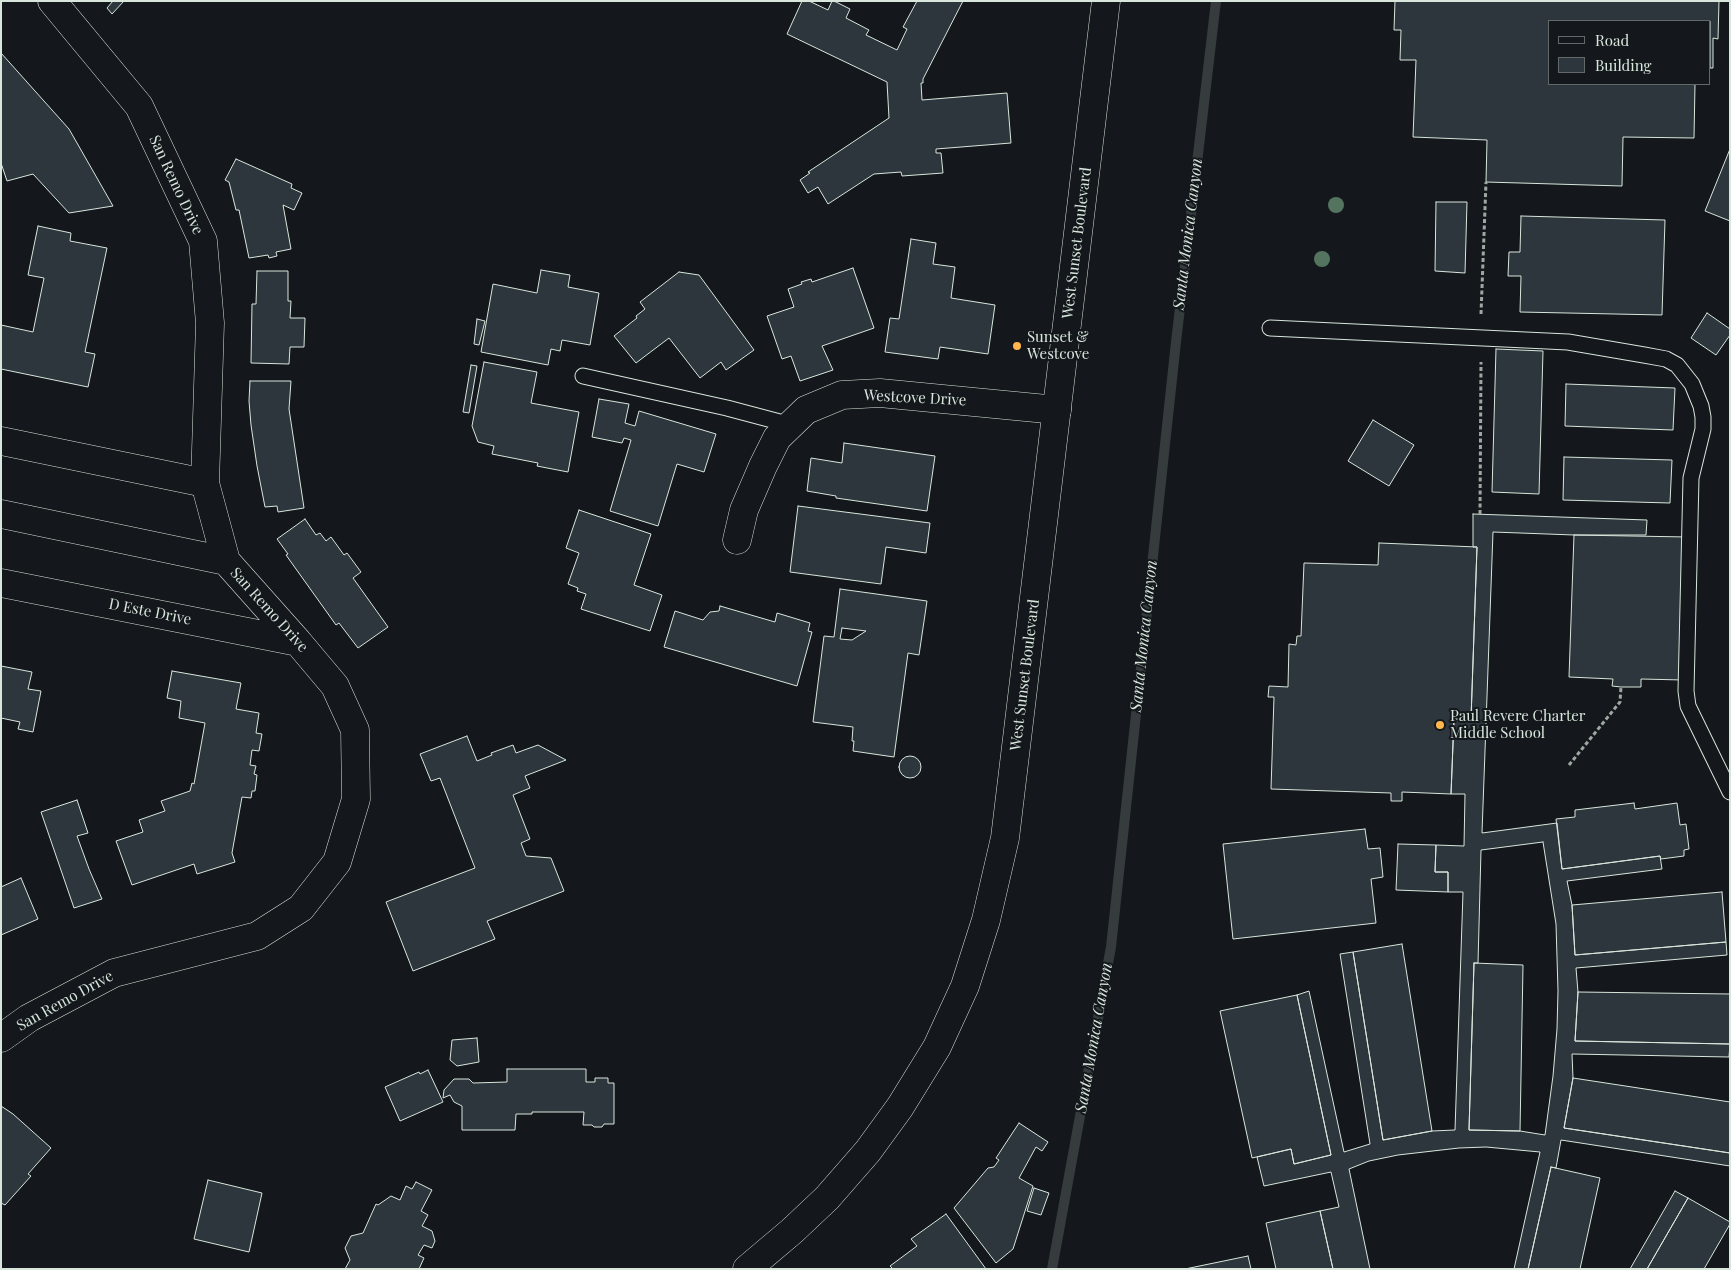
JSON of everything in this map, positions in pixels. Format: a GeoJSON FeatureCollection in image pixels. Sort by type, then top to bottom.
{"type":"FeatureCollection","features":[{"type":"Feature","properties":{"kind":"street","name":"San Remo Drive"},"geometry":{"type":"LineString","coordinates":[[1,1038],[28,1018],[114,973],[257,936],[301,908],[337,862],[356,799],[355,730],[335,686],[226,561],[205,483],[210,323],[202,241],[139,106],[52,1]]}},
{"type":"Feature","properties":{"kind":"street","name":"West Sunset Boulevard"},"geometry":{"type":"LineString","coordinates":[[748,1269],[792,1232],[827,1198],[868,1151],[900,1107],[937,1047],[966,986],[986,920],[1005,838],[1106,1]]}},
{"type":"Feature","properties":{"kind":"street","name":"Westcove Drive"},"geometry":{"type":"LineString","coordinates":[[737,540],[744,510],[762,466],[777,438],[806,410],[842,395],[880,393],[1057,410]]}},
{"type":"Feature","properties":{"kind":"street"},"geometry":{"type":"LineString","coordinates":[[1,441],[205,483]]}},
{"type":"Feature","properties":{"kind":"street"},"geometry":{"type":"LineString","coordinates":[[1,514],[226,561]]}},
{"type":"Feature","properties":{"kind":"street","name":"D Este Drive"},"geometry":{"type":"LineString","coordinates":[[1,583],[298,642]]}},
{"type":"Feature","properties":{"kind":"lane"},"geometry":{"type":"LineString","coordinates":[[1270,328],[1568,342],[1644,354],[1666,359],[1677,365],[1692,384],[1701,406],[1703,417],[1703,429],[1691,478],[1686,691],[1688,706],[1730,792]]}},
{"type":"Feature","properties":{"kind":"lane"},"geometry":{"type":"LineString","coordinates":[[583,376],[727,408],[791,425]]}},
{"type":"Feature","properties":{"kind":"path"},"geometry":{"type":"LineString","coordinates":[[1481,315],[1486,182]]}},
{"type":"Feature","properties":{"kind":"path"},"geometry":{"type":"LineString","coordinates":[[1480,514],[1481,361]]}},
{"type":"Feature","properties":{"kind":"path"},"geometry":{"type":"LineString","coordinates":[[1569,764],[1620,702],[1621,687]]}},
{"type":"Feature","properties":{"kind":"building"},"geometry":{"type":"Polygon","coordinates":[[[113,1],[124,1],[112,14],[107,8],[113,1]]]}},
{"type":"Feature","properties":{"kind":"building"},"geometry":{"type":"Polygon","coordinates":[[[802,1],[809,1],[828,10],[832,1],[834,1],[850,9],[846,18],[869,30],[866,35],[897,50],[907,29],[903,27],[917,1],[963,1],[923,79],[923,83],[921,83],[922,100],[1007,93],[1011,143],[936,149],[936,153],[941,153],[943,173],[902,176],[901,172],[874,174],[828,204],[818,187],[808,193],[800,180],[810,173],[808,172],[889,118],[887,82],[787,34],[802,1]]]}},
{"type":"Feature","properties":{"kind":"building"},"geometry":{"type":"Polygon","coordinates":[[[1395,1],[1719,1],[1718,39],[1713,38],[1713,68],[1711,68],[1711,20],[1548,20],[1548,85],[1695,85],[1694,138],[1623,137],[1622,186],[1486,182],[1487,140],[1413,137],[1416,60],[1400,60],[1401,30],[1394,30],[1395,1]]]}},
{"type":"Feature","properties":{"kind":"building"},"geometry":{"type":"Polygon","coordinates":[[[1,53],[69,129],[113,206],[69,213],[33,174],[7,181],[1,163],[1,53]]]}},
{"type":"Feature","properties":{"kind":"building"},"geometry":{"type":"Polygon","coordinates":[[[1730,149],[1730,221],[1705,211],[1730,149]]]}},
{"type":"Feature","properties":{"kind":"building"},"geometry":{"type":"Polygon","coordinates":[[[236,159],[292,184],[291,188],[302,193],[294,210],[283,205],[291,249],[276,252],[277,256],[269,258],[268,255],[249,258],[239,210],[236,210],[229,182],[225,180],[236,159]]]}},
{"type":"Feature","properties":{"kind":"building"},"geometry":{"type":"Polygon","coordinates":[[[1436,202],[1467,202],[1465,273],[1435,271],[1436,202]]]}},
{"type":"Feature","properties":{"kind":"building"},"geometry":{"type":"Polygon","coordinates":[[[1521,216],[1665,220],[1662,315],[1520,312],[1521,276],[1508,276],[1509,252],[1520,252],[1521,216]]]}},
{"type":"Feature","properties":{"kind":"building"},"geometry":{"type":"Polygon","coordinates":[[[38,226],[71,233],[70,241],[107,248],[85,352],[95,354],[88,387],[1,369],[1,325],[33,332],[44,278],[28,275],[38,226]]]}},
{"type":"Feature","properties":{"kind":"building"},"geometry":{"type":"Polygon","coordinates":[[[911,239],[936,243],[933,264],[955,267],[951,298],[995,305],[988,354],[940,347],[938,359],[885,352],[890,318],[899,319],[911,239]]]}},
{"type":"Feature","properties":{"kind":"building"},"geometry":{"type":"Polygon","coordinates":[[[853,268],[874,328],[822,346],[833,370],[800,381],[791,356],[782,359],[767,316],[794,307],[788,289],[802,284],[801,282],[811,279],[812,282],[853,268]]]}},
{"type":"Feature","properties":{"kind":"building"},"geometry":{"type":"Polygon","coordinates":[[[541,270],[570,275],[568,287],[599,293],[590,345],[562,340],[560,351],[551,349],[548,365],[481,352],[493,284],[537,293],[541,270]]]}},
{"type":"Feature","properties":{"kind":"building"},"geometry":{"type":"Polygon","coordinates":[[[257,271],[288,271],[288,301],[291,301],[290,318],[305,318],[304,347],[290,347],[289,364],[251,363],[252,304],[256,304],[257,271]]]}},
{"type":"Feature","properties":{"kind":"building"},"geometry":{"type":"Polygon","coordinates":[[[679,272],[699,275],[754,350],[726,370],[721,362],[700,378],[669,338],[636,363],[614,336],[637,318],[636,316],[645,309],[640,302],[679,272]]]}},
{"type":"Feature","properties":{"kind":"building"},"geometry":{"type":"Polygon","coordinates":[[[1707,313],[1730,329],[1730,335],[1716,355],[1691,338],[1707,313]]]}},
{"type":"Feature","properties":{"kind":"building"},"geometry":{"type":"Polygon","coordinates":[[[477,319],[485,321],[479,345],[474,344],[477,319]]]}},
{"type":"Feature","properties":{"kind":"building"},"geometry":{"type":"Polygon","coordinates":[[[1496,349],[1543,351],[1539,494],[1492,492],[1496,349]]]}},
{"type":"Feature","properties":{"kind":"building"},"geometry":{"type":"Polygon","coordinates":[[[484,362],[537,372],[531,403],[579,412],[568,472],[537,466],[538,463],[492,454],[494,446],[478,442],[472,426],[484,362]]]}},
{"type":"Feature","properties":{"kind":"building"},"geometry":{"type":"Polygon","coordinates":[[[471,365],[477,366],[469,413],[463,412],[471,365]]]}},
{"type":"Feature","properties":{"kind":"building"},"geometry":{"type":"Polygon","coordinates":[[[250,381],[291,381],[289,409],[304,508],[278,512],[277,506],[265,507],[251,425],[250,381]]]}},
{"type":"Feature","properties":{"kind":"building"},"geometry":{"type":"Polygon","coordinates":[[[1566,384],[1675,388],[1673,430],[1565,426],[1566,384]]]}},
{"type":"Feature","properties":{"kind":"building"},"geometry":{"type":"Polygon","coordinates":[[[599,399],[629,404],[625,423],[635,426],[639,411],[716,434],[704,472],[677,464],[658,526],[610,511],[631,440],[624,438],[622,443],[592,437],[599,399]]]}},
{"type":"Feature","properties":{"kind":"building"},"geometry":{"type":"Polygon","coordinates":[[[1373,420],[1414,445],[1389,486],[1348,461],[1373,420]]]}},
{"type":"Feature","properties":{"kind":"building"},"geometry":{"type":"Polygon","coordinates":[[[844,443],[935,456],[927,511],[836,498],[836,496],[807,491],[811,458],[842,463],[844,443]]]}},
{"type":"Feature","properties":{"kind":"building"},"geometry":{"type":"Polygon","coordinates":[[[1564,457],[1672,460],[1670,503],[1563,500],[1564,457]]]}},
{"type":"Feature","properties":{"kind":"building"},"geometry":{"type":"Polygon","coordinates":[[[798,506],[930,523],[926,553],[886,547],[881,584],[790,572],[798,506]]]}},
{"type":"Feature","properties":{"kind":"building"},"geometry":{"type":"Polygon","coordinates":[[[579,510],[651,534],[634,585],[662,595],[650,631],[581,609],[586,594],[577,591],[578,588],[568,584],[579,553],[566,548],[579,510]]]}},
{"type":"Feature","properties":{"kind":"building"},"geometry":{"type":"Polygon","coordinates":[[[1473,514],[1647,520],[1646,535],[1493,532],[1482,833],[1557,823],[1562,869],[1660,856],[1662,869],[1567,881],[1572,905],[1575,955],[1726,942],[1727,955],[1576,968],[1578,992],[1575,1041],[1730,1044],[1729,1057],[1572,1054],[1573,1078],[1564,1128],[1730,1153],[1730,1166],[1561,1140],[1556,1168],[1551,1167],[1528,1269],[1514,1269],[1540,1152],[1486,1147],[1459,1148],[1398,1155],[1369,1161],[1349,1169],[1370,1269],[1333,1269],[1320,1211],[1339,1207],[1331,1172],[1264,1186],[1257,1157],[1291,1149],[1294,1164],[1331,1155],[1297,995],[1309,991],[1344,1152],[1370,1144],[1340,954],[1353,952],[1383,1140],[1432,1131],[1455,1130],[1463,892],[1448,892],[1448,872],[1435,872],[1436,845],[1464,846],[1465,794],[1451,794],[1454,719],[1471,719],[1477,547],[1473,547],[1473,514]],[[1543,842],[1481,850],[1478,963],[1474,963],[1469,1130],[1520,1131],[1545,1135],[1557,1029],[1556,924],[1543,842]]]}},
{"type":"Feature","properties":{"kind":"building"},"geometry":{"type":"Polygon","coordinates":[[[305,519],[316,535],[320,533],[326,541],[331,537],[344,555],[347,553],[361,572],[353,578],[388,627],[358,648],[339,623],[336,625],[286,555],[288,554],[277,539],[305,519]]]}},
{"type":"Feature","properties":{"kind":"building"},"geometry":{"type":"Polygon","coordinates":[[[1574,535],[1688,537],[1683,680],[1641,679],[1641,687],[1621,687],[1612,686],[1613,679],[1569,677],[1574,535]]]}},
{"type":"Feature","properties":{"kind":"building"},"geometry":{"type":"Polygon","coordinates":[[[1379,543],[1477,547],[1471,719],[1454,719],[1451,794],[1402,792],[1402,801],[1391,801],[1391,793],[1271,789],[1274,697],[1268,697],[1269,686],[1288,687],[1289,644],[1296,645],[1297,636],[1301,636],[1304,563],[1378,565],[1379,543]]]}},
{"type":"Feature","properties":{"kind":"building"},"geometry":{"type":"Polygon","coordinates":[[[840,589],[927,601],[919,655],[908,653],[894,757],[853,751],[853,727],[813,722],[824,636],[834,637],[840,589]],[[842,628],[840,639],[852,640],[866,631],[842,628]]]}},
{"type":"Feature","properties":{"kind":"building"},"geometry":{"type":"Polygon","coordinates":[[[720,606],[775,622],[777,613],[810,623],[808,631],[812,632],[797,686],[664,647],[675,611],[703,620],[710,612],[719,611],[720,606]]]}},
{"type":"Feature","properties":{"kind":"building"},"geometry":{"type":"Polygon","coordinates":[[[1,666],[32,672],[28,689],[41,691],[33,732],[18,729],[20,722],[1,718],[1,666]]]}},
{"type":"Feature","properties":{"kind":"building"},"geometry":{"type":"Polygon","coordinates":[[[172,671],[241,683],[236,709],[259,713],[256,733],[262,734],[259,751],[252,750],[250,765],[256,766],[254,774],[257,775],[255,791],[252,791],[251,798],[242,797],[232,853],[235,862],[197,874],[194,864],[132,885],[116,841],[143,832],[139,820],[165,811],[161,801],[190,791],[192,783],[194,784],[205,723],[179,718],[181,701],[167,698],[172,671]]]}},
{"type":"Feature","properties":{"kind":"building"},"geometry":{"type":"Polygon","coordinates":[[[467,736],[477,761],[492,755],[491,753],[513,745],[516,753],[538,745],[566,760],[525,776],[530,788],[513,795],[530,839],[521,843],[526,856],[551,858],[564,891],[487,921],[495,939],[413,971],[386,902],[475,868],[440,778],[431,781],[420,754],[467,736]]]}},
{"type":"Feature","properties":{"kind":"building"},"geometry":{"type":"Polygon","coordinates":[[[910,756],[918,759],[921,767],[918,775],[910,778],[902,775],[899,767],[902,759],[910,756]]]}},
{"type":"Feature","properties":{"kind":"building"},"geometry":{"type":"Polygon","coordinates":[[[77,800],[88,833],[77,836],[102,899],[74,908],[41,812],[77,800]]]}},
{"type":"Feature","properties":{"kind":"building"},"geometry":{"type":"Polygon","coordinates":[[[1634,803],[1635,809],[1677,803],[1680,825],[1686,824],[1689,849],[1684,850],[1684,856],[1661,859],[1660,856],[1562,869],[1556,819],[1575,817],[1575,810],[1634,803]]]}},
{"type":"Feature","properties":{"kind":"building"},"geometry":{"type":"Polygon","coordinates":[[[1365,829],[1368,849],[1380,848],[1383,877],[1371,879],[1376,923],[1233,939],[1223,844],[1365,829]]]}},
{"type":"Feature","properties":{"kind":"building"},"geometry":{"type":"Polygon","coordinates":[[[1398,844],[1436,845],[1435,872],[1448,872],[1448,892],[1396,890],[1398,844]]]}},
{"type":"Feature","properties":{"kind":"building"},"geometry":{"type":"Polygon","coordinates":[[[21,878],[38,919],[1,935],[1,887],[21,878]]]}},
{"type":"Feature","properties":{"kind":"building"},"geometry":{"type":"Polygon","coordinates":[[[1722,892],[1726,942],[1575,955],[1572,905],[1722,892]]]}},
{"type":"Feature","properties":{"kind":"building"},"geometry":{"type":"Polygon","coordinates":[[[1402,944],[1432,1131],[1383,1140],[1353,952],[1402,944]]]}},
{"type":"Feature","properties":{"kind":"building"},"geometry":{"type":"Polygon","coordinates":[[[1474,963],[1523,965],[1520,1131],[1469,1130],[1474,963]]]}},
{"type":"Feature","properties":{"kind":"building"},"geometry":{"type":"Polygon","coordinates":[[[1578,992],[1730,994],[1730,1044],[1575,1041],[1578,992]]]}},
{"type":"Feature","properties":{"kind":"building"},"geometry":{"type":"Polygon","coordinates":[[[1297,995],[1331,1155],[1294,1164],[1291,1149],[1252,1158],[1220,1011],[1297,995]]]}},
{"type":"Feature","properties":{"kind":"building"},"geometry":{"type":"Polygon","coordinates":[[[477,1038],[479,1062],[457,1066],[450,1060],[452,1040],[477,1038]]]}},
{"type":"Feature","properties":{"kind":"building"},"geometry":{"type":"Polygon","coordinates":[[[507,1069],[586,1069],[586,1082],[595,1082],[595,1078],[608,1078],[608,1083],[614,1083],[614,1124],[604,1124],[602,1127],[583,1125],[584,1112],[532,1112],[532,1114],[516,1114],[515,1130],[462,1130],[462,1106],[454,1102],[450,1095],[443,1098],[444,1090],[454,1079],[469,1079],[473,1083],[507,1082],[507,1069]]]}},
{"type":"Feature","properties":{"kind":"building"},"geometry":{"type":"Polygon","coordinates":[[[428,1070],[443,1102],[400,1121],[385,1087],[428,1070]]]}},
{"type":"Feature","properties":{"kind":"building"},"geometry":{"type":"Polygon","coordinates":[[[1573,1078],[1730,1102],[1730,1153],[1564,1128],[1573,1078]]]}},
{"type":"Feature","properties":{"kind":"building"},"geometry":{"type":"Polygon","coordinates":[[[1,1106],[13,1114],[51,1148],[28,1174],[31,1176],[5,1205],[1,1203],[1,1106]]]}},
{"type":"Feature","properties":{"kind":"building"},"geometry":{"type":"Polygon","coordinates":[[[1019,1123],[1048,1142],[1042,1151],[1036,1147],[1019,1178],[1033,1186],[1013,1249],[996,1263],[954,1208],[988,1168],[994,1167],[999,1160],[996,1158],[1019,1123]]]}},
{"type":"Feature","properties":{"kind":"building"},"geometry":{"type":"Polygon","coordinates":[[[1551,1167],[1600,1178],[1580,1269],[1528,1269],[1551,1167]]]}},
{"type":"Feature","properties":{"kind":"building"},"geometry":{"type":"Polygon","coordinates":[[[208,1180],[262,1193],[249,1252],[194,1239],[208,1180]]]}},
{"type":"Feature","properties":{"kind":"building"},"geometry":{"type":"Polygon","coordinates":[[[416,1182],[432,1190],[421,1211],[428,1215],[422,1226],[432,1231],[435,1241],[432,1248],[424,1245],[418,1255],[424,1258],[419,1269],[345,1269],[350,1260],[345,1248],[351,1236],[363,1233],[376,1204],[378,1205],[391,1196],[400,1200],[406,1186],[412,1189],[416,1182]]]}},
{"type":"Feature","properties":{"kind":"building"},"geometry":{"type":"Polygon","coordinates":[[[1034,1188],[1049,1193],[1041,1215],[1027,1211],[1034,1188]]]}},
{"type":"Feature","properties":{"kind":"building"},"geometry":{"type":"Polygon","coordinates":[[[1675,1191],[1688,1198],[1647,1269],[1630,1269],[1675,1191]]]}},
{"type":"Feature","properties":{"kind":"building"},"geometry":{"type":"Polygon","coordinates":[[[1688,1198],[1730,1222],[1730,1224],[1704,1269],[1647,1269],[1688,1198]]]}},
{"type":"Feature","properties":{"kind":"building"},"geometry":{"type":"Polygon","coordinates":[[[1320,1211],[1333,1269],[1276,1269],[1266,1223],[1320,1211]]]}},
{"type":"Feature","properties":{"kind":"building"},"geometry":{"type":"Polygon","coordinates":[[[946,1214],[986,1269],[893,1269],[890,1266],[917,1246],[911,1239],[946,1214]]]}},
{"type":"Feature","properties":{"kind":"building"},"geometry":{"type":"Polygon","coordinates":[[[1248,1256],[1251,1269],[1185,1269],[1248,1256]]]}},
{"type":"Feature","properties":{"kind":"waterway","name":"Santa Monica Canyon"},"geometry":{"type":"LineString","coordinates":[[1052,1269],[1111,947],[1176,342],[1216,1]]}},
{"type":"Feature","properties":{"kind":"place","name":"Sunset & Westcove"},"geometry":{"type":"Point","coordinates":[1017,346]}},
{"type":"Feature","properties":{"kind":"place","name":"Paul Revere Charter Middle School"},"geometry":{"type":"Point","coordinates":[1440,725]}}]}
